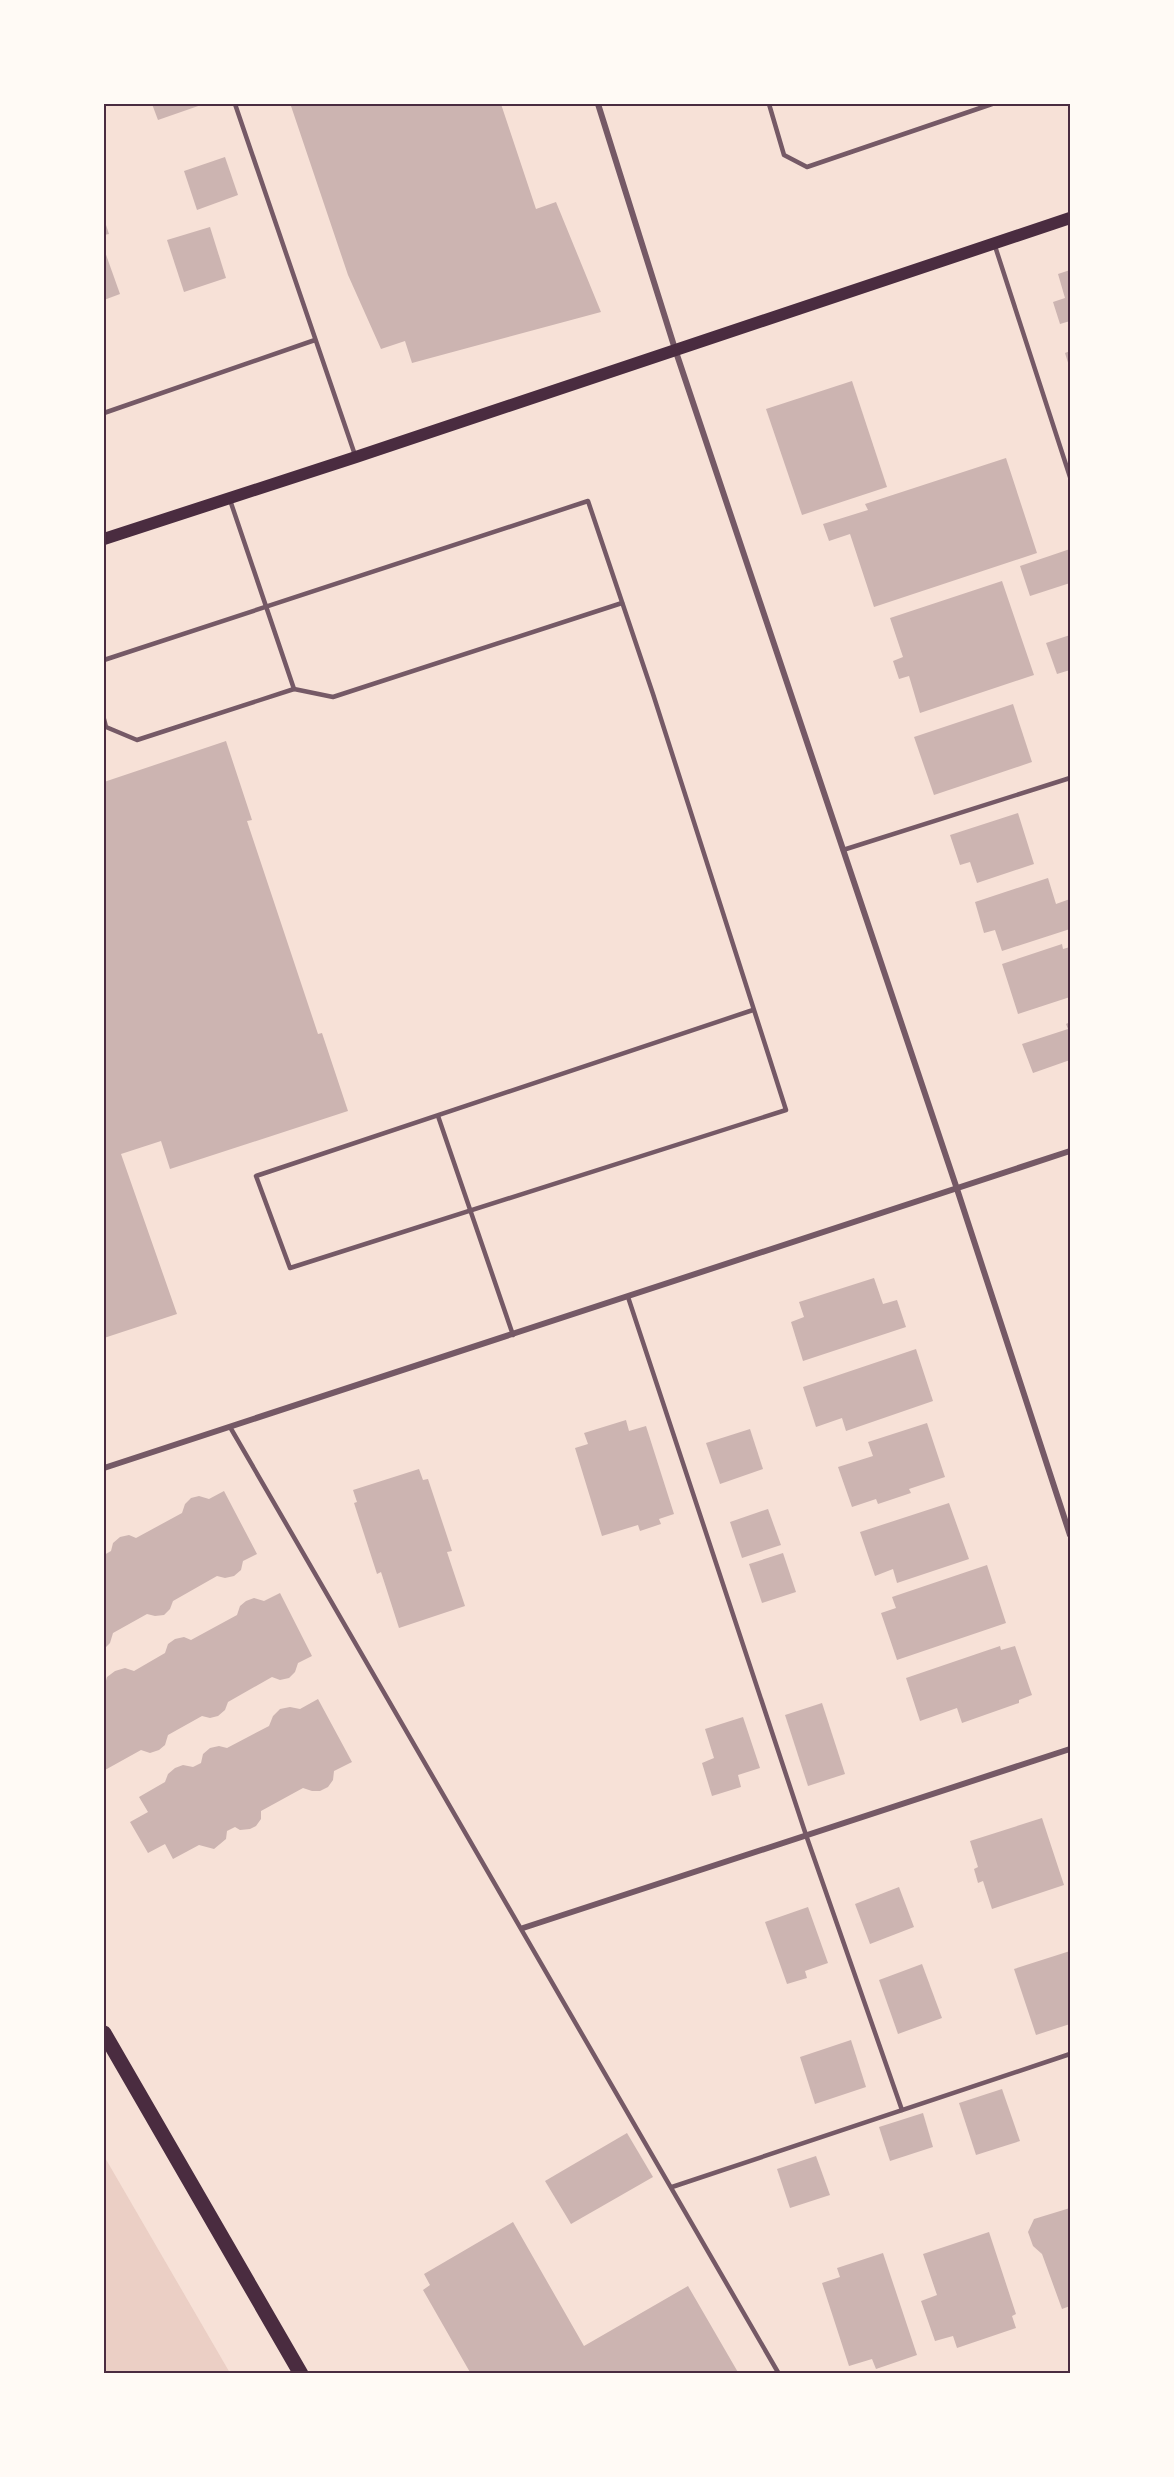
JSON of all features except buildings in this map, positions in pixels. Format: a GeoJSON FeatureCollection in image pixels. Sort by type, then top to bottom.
{"type":"FeatureCollection","features":[{"type":"Feature","properties":{"kind":"main road"},"geometry":{"type":"LineString","coordinates":[[104,539],[1071,218]]}},
{"type":"Feature","properties":{"kind":"main road"},"geometry":{"type":"LineString","coordinates":[[104,2033],[301,2373]]}},
{"type":"Feature","properties":{"kind":"street"},"geometry":{"type":"LineString","coordinates":[[598,104],[675,349],[1071,1535]]}},
{"type":"Feature","properties":{"kind":"street"},"geometry":{"type":"LineString","coordinates":[[104,1468],[1071,1151]]}},
{"type":"Feature","properties":{"kind":"street"},"geometry":{"type":"LineString","coordinates":[[523,1928],[1071,1749]]}},
{"type":"Feature","properties":{"kind":"lane"},"geometry":{"type":"LineString","coordinates":[[236,104],[356,457]]}},
{"type":"Feature","properties":{"kind":"lane"},"geometry":{"type":"LineString","coordinates":[[769,104],[784,154],[807,167],[992,104]]}},
{"type":"Feature","properties":{"kind":"lane"},"geometry":{"type":"LineString","coordinates":[[994,243],[1071,477]]}},
{"type":"Feature","properties":{"kind":"lane"},"geometry":{"type":"LineString","coordinates":[[104,413],[315,340]]}},
{"type":"Feature","properties":{"kind":"lane"},"geometry":{"type":"LineString","coordinates":[[229,498],[294,689]]}},
{"type":"Feature","properties":{"kind":"lane"},"geometry":{"type":"LineString","coordinates":[[104,660],[588,501],[786,1110],[290,1268],[256,1176],[753,1010]]}},
{"type":"Feature","properties":{"kind":"lane"},"geometry":{"type":"LineString","coordinates":[[104,719],[106,727],[137,740],[294,689],[333,697],[622,603]]}},
{"type":"Feature","properties":{"kind":"lane"},"geometry":{"type":"LineString","coordinates":[[843,850],[1071,778]]}},
{"type":"Feature","properties":{"kind":"lane"},"geometry":{"type":"LineString","coordinates":[[438,1116],[513,1335]]}},
{"type":"Feature","properties":{"kind":"lane"},"geometry":{"type":"LineString","coordinates":[[628,1297],[806,1835],[902,2110]]}},
{"type":"Feature","properties":{"kind":"lane"},"geometry":{"type":"LineString","coordinates":[[230,1427],[523,1928],[779,2373]]}},
{"type":"Feature","properties":{"kind":"lane"},"geometry":{"type":"LineString","coordinates":[[672,2187],[1071,2054]]}},
{"type":"Feature","properties":{"kind":"shaded area"},"geometry":{"type":"Polygon","coordinates":[[[104,2156],[230,2373],[104,2373],[104,2156]]]}}]}
